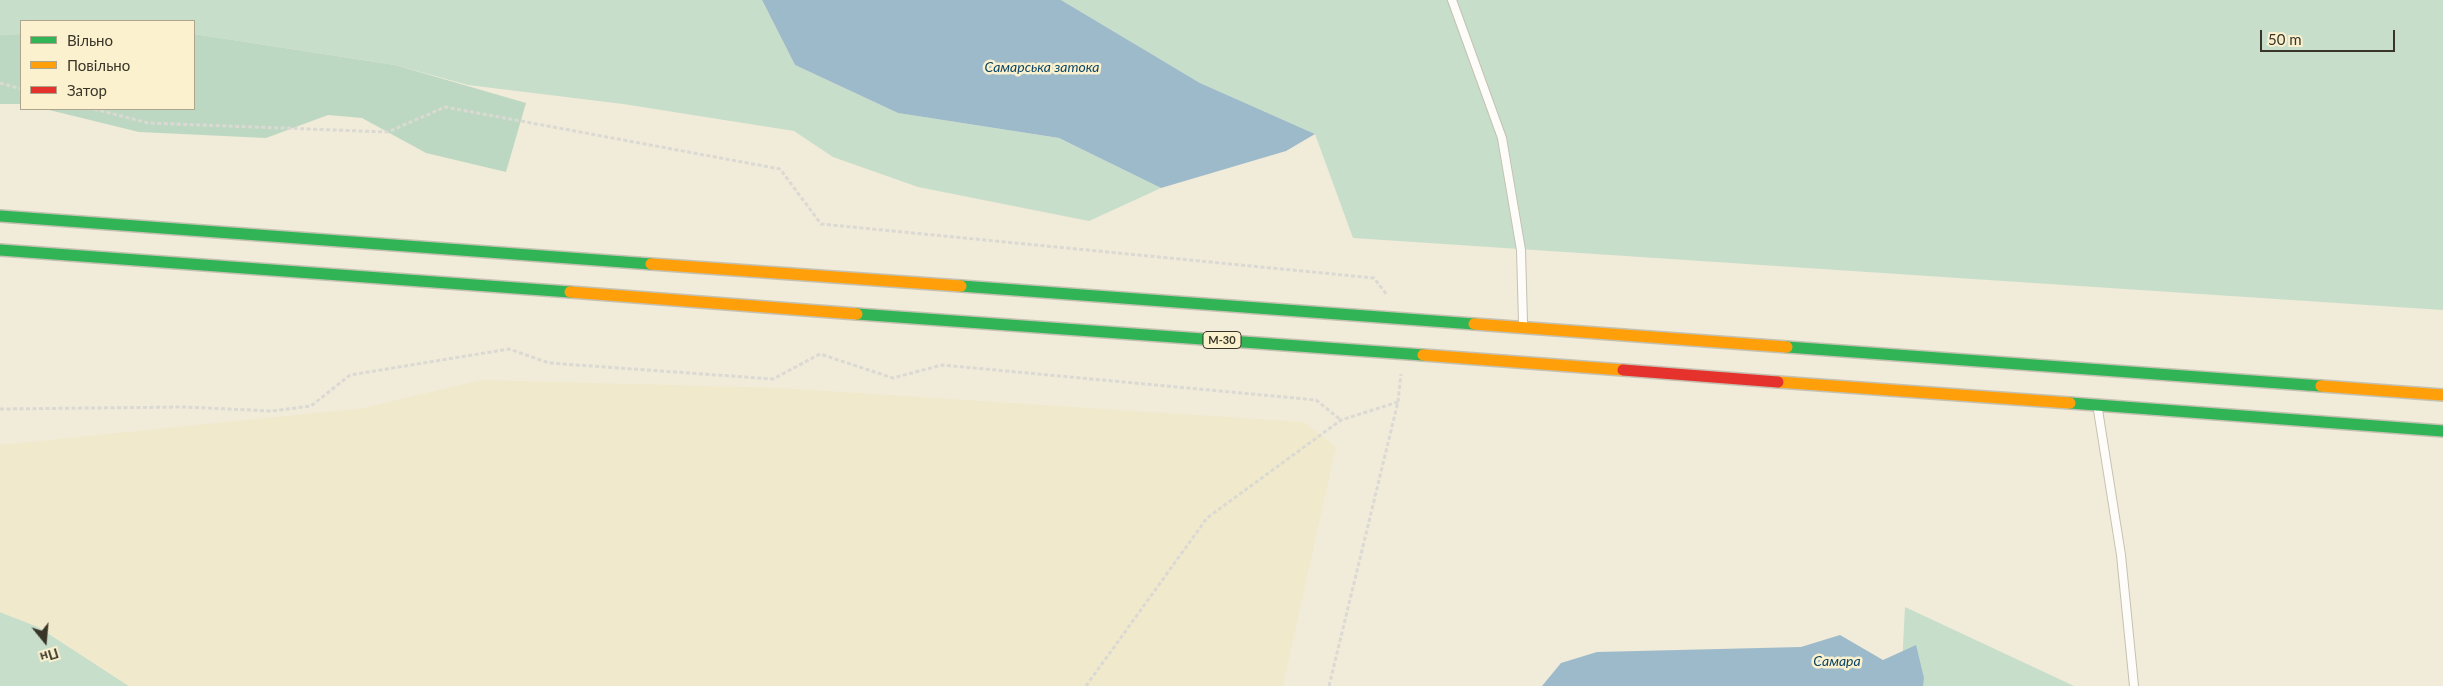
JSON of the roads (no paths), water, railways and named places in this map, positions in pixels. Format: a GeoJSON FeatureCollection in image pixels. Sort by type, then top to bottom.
{"type":"FeatureCollection","features":[{"type":"Feature","properties":{"kind":"highway"},"geometry":{"type":"LineString","coordinates":[[0,216],[2443,395]]}},
{"type":"Feature","properties":{"kind":"highway","name":"М-30"},"geometry":{"type":"LineString","coordinates":[[0,250],[2443,431]]}},
{"type":"Feature","properties":{"kind":"lane"},"geometry":{"type":"LineString","coordinates":[[1452,0],[1502,138],[1521,250],[1523,328]]}},
{"type":"Feature","properties":{"kind":"lane"},"geometry":{"type":"LineString","coordinates":[[2097,405],[2121,555],[2134,686]]}},
{"type":"Feature","properties":{"kind":"water","name":"Самарська затока"},"geometry":{"type":"Polygon","coordinates":[[[762,0],[1061,0],[1200,83],[1315,134],[1286,151],[1161,188],[1059,138],[898,113],[795,65],[762,0]]]}},
{"type":"Feature","properties":{"kind":"water","name":"Самара"},"geometry":{"type":"Polygon","coordinates":[[[1840,635],[1883,660],[1916,645],[1924,678],[1923,686],[1542,686],[1561,663],[1597,652],[1801,647],[1840,635]]]}}]}
